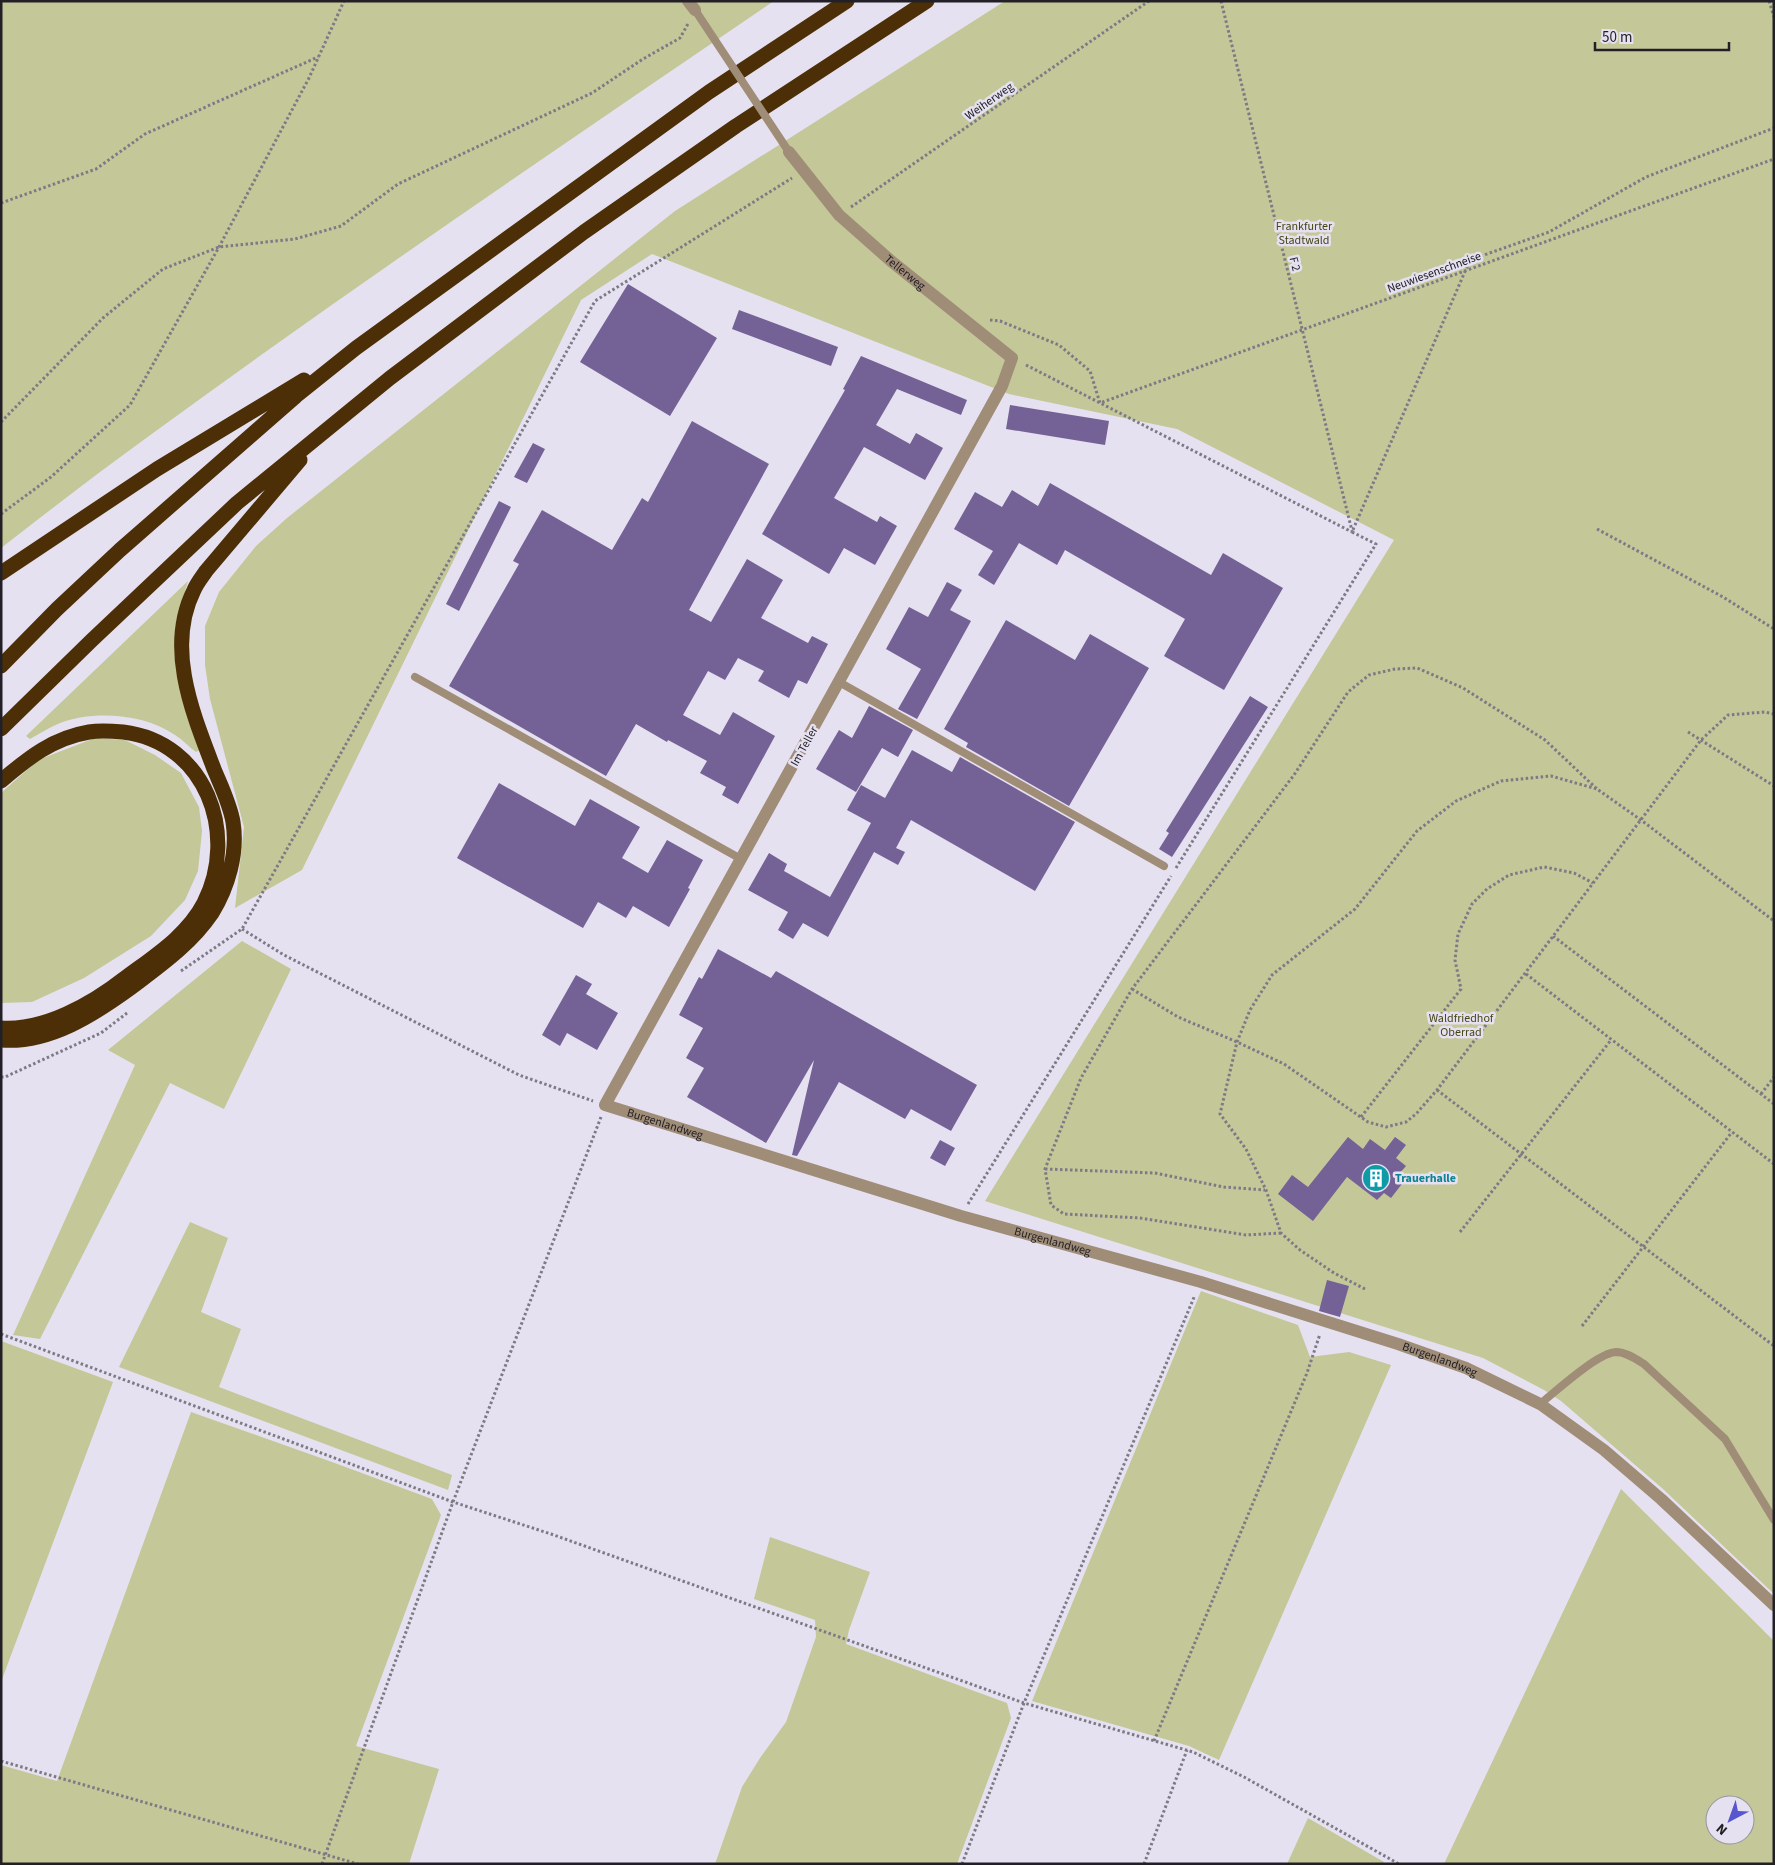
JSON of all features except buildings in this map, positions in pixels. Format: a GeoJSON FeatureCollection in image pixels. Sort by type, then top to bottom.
{"type":"FeatureCollection","features":[{"type":"Feature","properties":{"kind":"highway"},"geometry":{"type":"LineString","coordinates":[[1,666],[57,609],[120,550],[296,396],[356,348],[709,92],[847,1]]}},
{"type":"Feature","properties":{"kind":"highway"},"geometry":{"type":"LineString","coordinates":[[1,729],[237,503],[390,378],[584,232],[736,126],[928,1]]}},
{"type":"Feature","properties":{"kind":"highway"},"geometry":{"type":"LineString","coordinates":[[1,572],[157,469],[356,348]]}},
{"type":"Feature","properties":{"kind":"highway"},"geometry":{"type":"LineString","coordinates":[[1,1040],[24,1040],[68,1026],[90,1016],[171,958],[202,925],[218,901],[228,878],[233,854],[235,842],[233,822],[187,688],[182,642],[188,604],[194,589],[221,551],[326,430]]}},
{"type":"Feature","properties":{"kind":"highway"},"geometry":{"type":"LineString","coordinates":[[1,781],[38,751],[54,742],[74,735],[90,731],[109,730],[149,738],[177,756],[202,782],[216,816],[218,856],[212,884],[203,904],[184,930],[163,949],[117,985],[62,1015],[27,1028],[1,1028]]}},
{"type":"Feature","properties":{"kind":"street","name":"Tellerweg"},"geometry":{"type":"LineString","coordinates":[[789,152],[839,215],[890,261],[1012,358]]}},
{"type":"Feature","properties":{"kind":"street","name":"Im Teller"},"geometry":{"type":"LineString","coordinates":[[606,1105],[1002,386],[1012,358]]}},
{"type":"Feature","properties":{"kind":"street","name":"Burgenlandweg"},"geometry":{"type":"LineString","coordinates":[[606,1105],[961,1216],[1201,1282],[1398,1344],[1466,1368],[1540,1404],[1604,1450],[1661,1499],[1774,1604]]}},
{"type":"Feature","properties":{"kind":"lane"},"geometry":{"type":"LineString","coordinates":[[692,6],[789,152]]}},
{"type":"Feature","properties":{"kind":"lane"},"geometry":{"type":"LineString","coordinates":[[415,676],[742,859]]}},
{"type":"Feature","properties":{"kind":"lane"},"geometry":{"type":"LineString","coordinates":[[839,682],[1164,866]]}},
{"type":"Feature","properties":{"kind":"lane"},"geometry":{"type":"LineString","coordinates":[[1540,1404],[1596,1360],[1616,1352],[1630,1356],[1644,1364],[1725,1439],[1774,1520]]}},
{"type":"Feature","properties":{"kind":"path"},"geometry":{"type":"LineString","coordinates":[[1,514],[51,477],[130,405],[219,246],[309,78],[344,1]]}},
{"type":"Feature","properties":{"kind":"path","name":"Weiherweg"},"geometry":{"type":"LineString","coordinates":[[839,215],[1149,1]]}},
{"type":"Feature","properties":{"kind":"path","name":"F 2"},"geometry":{"type":"LineString","coordinates":[[1222,1],[1352,532]]}},
{"type":"Feature","properties":{"kind":"path"},"geometry":{"type":"LineString","coordinates":[[1769,1],[1774,17]]}},
{"type":"Feature","properties":{"kind":"path"},"geometry":{"type":"LineString","coordinates":[[1,422],[103,318],[163,269],[219,246],[295,239],[341,226],[398,184],[592,93],[643,59],[680,38],[692,6]]}},
{"type":"Feature","properties":{"kind":"path"},"geometry":{"type":"LineString","coordinates":[[1,203],[96,169],[145,134],[318,57]]}},
{"type":"Feature","properties":{"kind":"path"},"geometry":{"type":"LineString","coordinates":[[1352,532],[1470,260],[1549,232],[1646,177],[1774,128]]}},
{"type":"Feature","properties":{"kind":"path","name":"Neuwiesenschneise"},"geometry":{"type":"LineString","coordinates":[[1100,403],[1774,159]]}},
{"type":"Feature","properties":{"kind":"path"},"geometry":{"type":"LineString","coordinates":[[322,1864],[324,1853],[453,1502],[606,1105],[519,1075],[284,955],[242,929],[595,301],[804,170]]}},
{"type":"Feature","properties":{"kind":"path"},"geometry":{"type":"LineString","coordinates":[[964,320],[1000,321],[1059,344],[1090,371],[1100,403]]}},
{"type":"Feature","properties":{"kind":"path"},"geometry":{"type":"LineString","coordinates":[[961,1216],[1376,544],[1012,358]]}},
{"type":"Feature","properties":{"kind":"path"},"geometry":{"type":"LineString","coordinates":[[1597,529],[1723,597],[1774,628]]}},
{"type":"Feature","properties":{"kind":"path"},"geometry":{"type":"LineString","coordinates":[[1281,1233],[1246,1235],[1140,1218],[1064,1214],[1051,1205],[1044,1169],[1081,1078],[1132,989],[1294,775],[1348,692],[1369,675],[1395,669],[1417,668],[1463,688],[1545,740],[1597,789],[1642,820],[1774,921]]}},
{"type":"Feature","properties":{"kind":"path"},"geometry":{"type":"LineString","coordinates":[[1132,989],[1178,1017],[1284,1064],[1368,1122],[1386,1127],[1406,1122],[1416,1114],[1437,1090],[1642,820],[1700,740],[1728,716],[1765,712],[1774,714]]}},
{"type":"Feature","properties":{"kind":"path"},"geometry":{"type":"LineString","coordinates":[[1688,732],[1774,786]]}},
{"type":"Feature","properties":{"kind":"path"},"geometry":{"type":"LineString","coordinates":[[1365,1289],[1334,1274],[1300,1250],[1281,1233],[1266,1190],[1246,1149],[1220,1114],[1237,1042],[1250,1010],[1272,975],[1355,908],[1417,831],[1456,801],[1501,780],[1551,776],[1597,789]]}},
{"type":"Feature","properties":{"kind":"path"},"geometry":{"type":"LineString","coordinates":[[1361,1117],[1461,989],[1455,960],[1458,934],[1472,904],[1487,889],[1509,875],[1544,867],[1574,873],[1593,883]]}},
{"type":"Feature","properties":{"kind":"path"},"geometry":{"type":"LineString","coordinates":[[1553,936],[1774,1104]]}},
{"type":"Feature","properties":{"kind":"path"},"geometry":{"type":"LineString","coordinates":[[1526,974],[1774,1164]]}},
{"type":"Feature","properties":{"kind":"path"},"geometry":{"type":"LineString","coordinates":[[1460,1232],[1611,1040]]}},
{"type":"Feature","properties":{"kind":"path"},"geometry":{"type":"LineString","coordinates":[[1761,1094],[1774,1077]]}},
{"type":"Feature","properties":{"kind":"path"},"geometry":{"type":"LineString","coordinates":[[1437,1090],[1774,1346]]}},
{"type":"Feature","properties":{"kind":"path"},"geometry":{"type":"LineString","coordinates":[[1582,1326],[1732,1132]]}},
{"type":"Feature","properties":{"kind":"path"},"geometry":{"type":"LineString","coordinates":[[1044,1169],[1155,1173],[1224,1187],[1266,1190]]}},
{"type":"Feature","properties":{"kind":"path"},"geometry":{"type":"LineString","coordinates":[[962,1864],[1024,1703],[1201,1282]]}},
{"type":"Feature","properties":{"kind":"path"},"geometry":{"type":"LineString","coordinates":[[1154,1741],[1308,1373],[1324,1322]]}},
{"type":"Feature","properties":{"kind":"path"},"geometry":{"type":"LineString","coordinates":[[1,1334],[453,1502],[551,1534],[1024,1703],[1187,1750],[1244,1777],[1399,1864]]}},
{"type":"Feature","properties":{"kind":"path"},"geometry":{"type":"LineString","coordinates":[[1144,1864],[1187,1750]]}},
{"type":"Feature","properties":{"kind":"path"},"geometry":{"type":"LineString","coordinates":[[1,1761],[358,1864]]}},
{"type":"Feature","properties":{"kind":"green space"},"geometry":{"type":"Polygon","coordinates":[[[1,1],[774,1],[460,216],[226,380],[1,548],[1,1]]]}},
{"type":"Feature","properties":{"kind":"green space"},"geometry":{"type":"Polygon","coordinates":[[[1005,1],[1774,1],[1774,1594],[1663,1489],[1561,1401],[1483,1358],[985,1201],[1394,540],[1177,429],[1009,394],[652,254],[581,300],[302,870],[235,908],[244,827],[210,699],[205,665],[205,626],[219,592],[256,546],[287,518],[675,211],[1005,1]]]}},
{"type":"Feature","properties":{"kind":"green space"},"geometry":{"type":"Polygon","coordinates":[[[188,581],[176,621],[175,658],[200,750],[196,752],[178,737],[149,722],[119,716],[88,716],[73,719],[56,725],[30,739],[26,736],[188,581]]]}},
{"type":"Feature","properties":{"kind":"green space"},"geometry":{"type":"Polygon","coordinates":[[[95,738],[125,740],[155,755],[181,773],[199,807],[202,831],[198,871],[185,900],[151,936],[84,978],[32,1002],[1,1003],[1,793],[38,760],[95,738]]]}},
{"type":"Feature","properties":{"kind":"green space"},"geometry":{"type":"Polygon","coordinates":[[[242,941],[291,969],[224,1109],[170,1083],[40,1339],[13,1335],[135,1065],[108,1050],[242,941]]]}},
{"type":"Feature","properties":{"kind":"green space"},"geometry":{"type":"Polygon","coordinates":[[[190,1222],[228,1238],[201,1312],[241,1329],[219,1387],[452,1475],[448,1490],[119,1367],[190,1222]]]}},
{"type":"Feature","properties":{"kind":"green space"},"geometry":{"type":"Polygon","coordinates":[[[1201,1291],[1298,1325],[1310,1357],[1349,1352],[1391,1365],[1219,1760],[1189,1746],[1032,1701],[1201,1291]]]}},
{"type":"Feature","properties":{"kind":"green space"},"geometry":{"type":"Polygon","coordinates":[[[1,1341],[113,1382],[1,1682],[1,1341]]]}},
{"type":"Feature","properties":{"kind":"green space"},"geometry":{"type":"Polygon","coordinates":[[[191,1412],[432,1499],[441,1515],[356,1746],[439,1769],[409,1864],[1,1864],[1,1765],[57,1781],[191,1412]]]}},
{"type":"Feature","properties":{"kind":"green space"},"geometry":{"type":"Polygon","coordinates":[[[1621,1489],[1774,1641],[1774,1864],[1444,1864],[1621,1489]]]}},
{"type":"Feature","properties":{"kind":"green space"},"geometry":{"type":"Polygon","coordinates":[[[770,1537],[870,1572],[849,1630],[846,1644],[1007,1703],[1011,1718],[957,1864],[715,1864],[742,1787],[786,1722],[816,1637],[815,1620],[754,1599],[770,1537]]]}},
{"type":"Feature","properties":{"kind":"green space"},"geometry":{"type":"Polygon","coordinates":[[[1308,1818],[1384,1862],[1383,1864],[1287,1864],[1308,1818]]]}},
{"type":"Feature","properties":{"kind":"place","name":"Trauerhalle"},"geometry":{"type":"Point","coordinates":[1376,1178]}},
{"type":"Feature","properties":{"kind":"park label","name":"Frankfurter Stadtwald"},"geometry":{"type":"Point","coordinates":[1304,233]}},
{"type":"Feature","properties":{"kind":"park label","name":"Waldfriedhof Oberrad"},"geometry":{"type":"Point","coordinates":[1461,1025]}}]}
